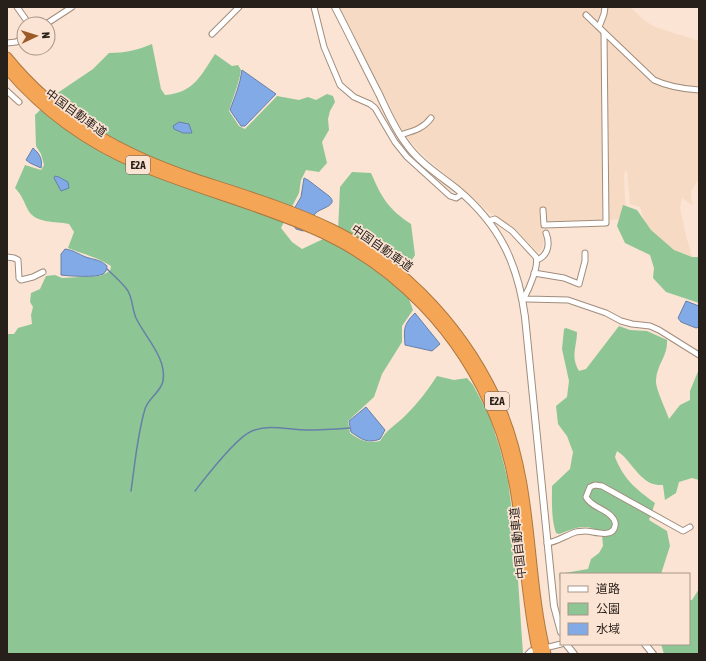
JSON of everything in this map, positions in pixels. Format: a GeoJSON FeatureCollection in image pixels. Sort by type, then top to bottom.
{"type":"FeatureCollection","features":[{"type":"Feature","properties":{"kind":"highway","name":"中国自動車道"},"geometry":{"type":"LineString","coordinates":[[7,57],[12,71],[29,93],[57,117],[86,138],[111,152],[163,175],[287,214],[344,236],[368,250],[402,275],[442,315],[471,352],[483,373],[502,413],[521,472],[536,601],[548,651]]}},
{"type":"Feature","properties":{"kind":"highway","name":"中国自動車道"},"geometry":{"type":"LineString","coordinates":[[316,226],[395,278],[439,323],[465,357],[476,377],[497,422],[513,475],[520,517],[532,629],[532,653]]}},
{"type":"Feature","properties":{"kind":"street"},"geometry":{"type":"LineString","coordinates":[[17,7],[23,16]]}},
{"type":"Feature","properties":{"kind":"street"},"geometry":{"type":"LineString","coordinates":[[56,17],[72,7]]}},
{"type":"Feature","properties":{"kind":"street"},"geometry":{"type":"LineString","coordinates":[[212,34],[239,7]]}},
{"type":"Feature","properties":{"kind":"street"},"geometry":{"type":"LineString","coordinates":[[314,7],[324,47],[340,86],[354,97],[370,104],[375,108],[395,142],[414,164],[450,196],[456,198],[462,194]]}},
{"type":"Feature","properties":{"kind":"street"},"geometry":{"type":"LineString","coordinates":[[335,7],[400,135],[422,161],[462,194],[488,221],[501,240],[512,261],[523,298],[554,606],[560,629]]}},
{"type":"Feature","properties":{"kind":"street"},"geometry":{"type":"LineString","coordinates":[[599,27],[605,7]]}},
{"type":"Feature","properties":{"kind":"street"},"geometry":{"type":"LineString","coordinates":[[586,15],[654,80],[664,85],[699,90]]}},
{"type":"Feature","properties":{"kind":"street"},"geometry":{"type":"LineString","coordinates":[[544,210],[544,225],[606,223],[604,33]]}},
{"type":"Feature","properties":{"kind":"street"},"geometry":{"type":"LineString","coordinates":[[7,91],[19,102]]}},
{"type":"Feature","properties":{"kind":"street"},"geometry":{"type":"LineString","coordinates":[[400,135],[427,125],[431,118]]}},
{"type":"Feature","properties":{"kind":"street"},"geometry":{"type":"LineString","coordinates":[[488,221],[495,219],[512,231],[533,252],[537,260],[528,291],[523,298]]}},
{"type":"Feature","properties":{"kind":"street"},"geometry":{"type":"LineString","coordinates":[[537,260],[541,258],[548,250],[549,244],[546,233]]}},
{"type":"Feature","properties":{"kind":"street"},"geometry":{"type":"LineString","coordinates":[[534,272],[564,278],[579,284],[585,261],[585,253]]}},
{"type":"Feature","properties":{"kind":"street"},"geometry":{"type":"LineString","coordinates":[[7,257],[18,260],[19,278],[21,280],[33,277],[43,272]]}},
{"type":"Feature","properties":{"kind":"street"},"geometry":{"type":"LineString","coordinates":[[523,298],[568,300],[606,313],[621,321],[650,326],[699,355]]}},
{"type":"Feature","properties":{"kind":"street"},"geometry":{"type":"LineString","coordinates":[[547,543],[574,533],[584,531],[609,533],[613,529],[615,525],[612,516],[589,502],[586,497],[587,491],[590,487],[595,485],[602,486],[683,531],[690,527]]}},
{"type":"Feature","properties":{"kind":"street"},"geometry":{"type":"LineString","coordinates":[[548,651],[560,645]]}},
{"type":"Feature","properties":{"kind":"street"},"geometry":{"type":"LineString","coordinates":[[567,645],[574,654]]}},
{"type":"Feature","properties":{"kind":"street"},"geometry":{"type":"LineString","coordinates":[[646,645],[653,654]]}},
{"type":"Feature","properties":{"kind":"shaded area"},"geometry":{"type":"Polygon","coordinates":[[[340,7],[630,7],[645,21],[655,27],[699,41],[699,179],[691,191],[692,205],[682,198],[680,208],[686,236],[697,273],[649,236],[640,207],[630,204],[627,171],[625,171],[624,176],[626,219],[542,224],[544,235],[543,247],[538,253],[518,232],[490,213],[422,154],[408,139],[399,126],[345,22],[340,7]]]}},
{"type":"Feature","properties":{"kind":"green space"},"geometry":{"type":"Polygon","coordinates":[[[152,44],[161,89],[165,95],[175,94],[190,87],[201,76],[215,54],[232,66],[238,65],[241,70],[229,111],[239,126],[245,129],[277,96],[299,100],[308,97],[316,100],[327,94],[333,96],[335,102],[328,119],[329,130],[322,142],[327,163],[319,172],[306,170],[301,180],[299,193],[281,228],[292,242],[302,249],[338,232],[340,187],[352,172],[371,173],[386,202],[403,219],[411,224],[415,255],[401,278],[413,310],[402,326],[402,342],[382,374],[374,397],[348,421],[350,433],[364,441],[380,441],[389,430],[415,406],[437,376],[454,380],[467,378],[473,385],[489,415],[508,481],[515,535],[523,654],[7,654],[7,334],[14,334],[18,328],[32,324],[31,315],[33,307],[30,302],[31,293],[40,289],[46,276],[55,275],[62,278],[100,276],[110,271],[111,266],[95,258],[68,248],[74,232],[69,224],[36,218],[28,210],[15,188],[25,165],[41,170],[44,165],[41,154],[36,146],[35,115],[56,94],[93,69],[109,53],[131,51],[152,44]]]}},
{"type":"Feature","properties":{"kind":"green space"},"geometry":{"type":"Polygon","coordinates":[[[623,205],[637,210],[651,230],[674,250],[692,257],[699,257],[699,303],[666,292],[653,278],[654,268],[650,255],[625,243],[617,226],[623,205]]]}},
{"type":"Feature","properties":{"kind":"green space"},"geometry":{"type":"Polygon","coordinates":[[[619,326],[630,330],[647,331],[667,340],[666,351],[658,369],[656,384],[669,419],[680,405],[690,400],[690,391],[699,369],[699,480],[692,478],[679,482],[676,493],[665,500],[663,485],[654,484],[643,478],[617,451],[615,457],[622,472],[631,483],[655,503],[649,520],[667,531],[670,546],[661,573],[565,573],[588,569],[591,559],[599,553],[603,546],[602,534],[597,530],[581,527],[559,534],[556,533],[553,522],[552,486],[570,469],[573,452],[567,436],[558,424],[556,406],[567,397],[569,381],[562,349],[564,329],[566,328],[577,332],[574,356],[576,366],[579,371],[586,369],[619,326]]]}},
{"type":"Feature","properties":{"kind":"green space"},"geometry":{"type":"Polygon","coordinates":[[[699,589],[699,654],[664,654],[661,645],[690,645],[690,600],[692,600],[699,589]]]}},
{"type":"Feature","properties":{"kind":"water"},"geometry":{"type":"Polygon","coordinates":[[[242,70],[276,94],[245,126],[241,126],[230,110],[239,86],[242,70]]]}},
{"type":"Feature","properties":{"kind":"water"},"geometry":{"type":"Polygon","coordinates":[[[179,122],[189,124],[192,133],[183,133],[174,129],[173,126],[179,122]]]}},
{"type":"Feature","properties":{"kind":"water"},"geometry":{"type":"Polygon","coordinates":[[[33,148],[40,156],[41,168],[26,160],[33,148]]]}},
{"type":"Feature","properties":{"kind":"water"},"geometry":{"type":"Polygon","coordinates":[[[55,176],[68,182],[69,188],[61,191],[54,178],[55,176]]]}},
{"type":"Feature","properties":{"kind":"water"},"geometry":{"type":"Polygon","coordinates":[[[304,178],[329,196],[332,199],[332,202],[330,205],[315,214],[307,229],[303,231],[296,229],[292,223],[294,209],[301,197],[304,178]]]}},
{"type":"Feature","properties":{"kind":"water"},"geometry":{"type":"Polygon","coordinates":[[[65,249],[101,261],[107,266],[105,272],[95,276],[61,275],[61,254],[65,249]]]}},
{"type":"Feature","properties":{"kind":"water"},"geometry":{"type":"Polygon","coordinates":[[[686,301],[699,306],[699,327],[696,328],[681,322],[678,318],[686,301]]]}},
{"type":"Feature","properties":{"kind":"water"},"geometry":{"type":"Polygon","coordinates":[[[415,313],[440,344],[432,351],[405,345],[404,335],[406,324],[415,313]]]}},
{"type":"Feature","properties":{"kind":"water"},"geometry":{"type":"Polygon","coordinates":[[[366,407],[385,430],[380,439],[368,441],[351,432],[349,421],[366,407]]]}},
{"type":"Feature","properties":{"kind":"waterway"},"geometry":{"type":"LineString","coordinates":[[107,269],[128,291],[136,318],[159,356],[163,372],[162,385],[147,405],[142,419],[131,491]]}},
{"type":"Feature","properties":{"kind":"waterway"},"geometry":{"type":"LineString","coordinates":[[195,491],[230,449],[245,435],[252,431],[265,428],[307,430],[350,428]]}}]}
